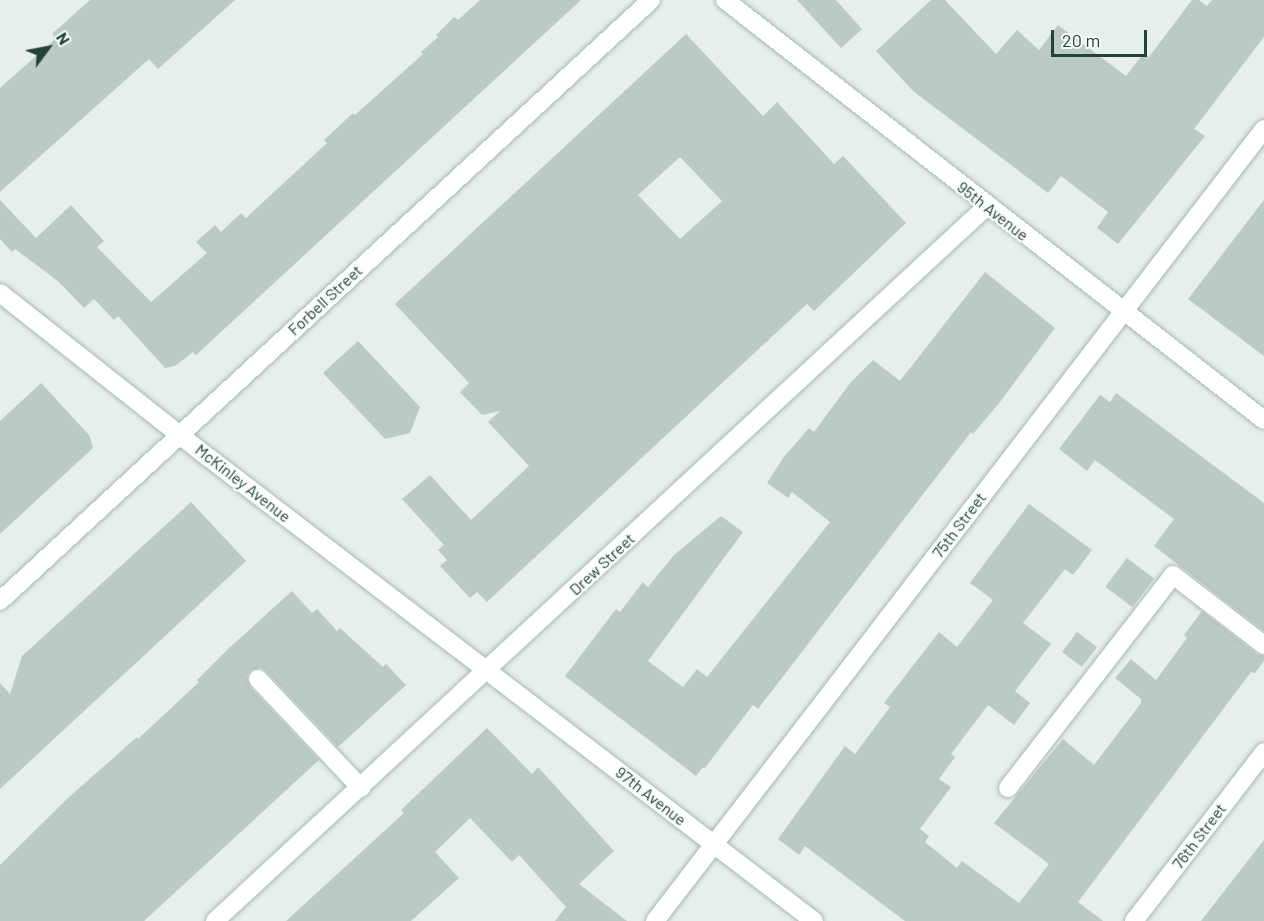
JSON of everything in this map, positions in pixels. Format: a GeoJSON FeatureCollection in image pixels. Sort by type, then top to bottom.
{"type":"FeatureCollection","features":[{"type":"Feature","properties":{"kind":"street","name":"Forbell Street"},"geometry":{"type":"LineString","coordinates":[[0,601],[651,0]]}},
{"type":"Feature","properties":{"kind":"street","name":"95th Avenue"},"geometry":{"type":"LineString","coordinates":[[725,0],[1264,420]]}},
{"type":"Feature","properties":{"kind":"street","name":"75th Street"},"geometry":{"type":"LineString","coordinates":[[655,921],[1264,129]]}},
{"type":"Feature","properties":{"kind":"street","name":"Drew Street"},"geometry":{"type":"LineString","coordinates":[[215,921],[987,206]]}},
{"type":"Feature","properties":{"kind":"street","name":"McKinley Avenue"},"geometry":{"type":"LineString","coordinates":[[0,293],[180,435],[487,671]]}},
{"type":"Feature","properties":{"kind":"street"},"geometry":{"type":"LineString","coordinates":[[1008,788],[1173,575],[1264,645]]}},
{"type":"Feature","properties":{"kind":"street","name":"97th Avenue"},"geometry":{"type":"LineString","coordinates":[[487,671],[814,921]]}},
{"type":"Feature","properties":{"kind":"street"},"geometry":{"type":"LineString","coordinates":[[258,678],[361,788]]}},
{"type":"Feature","properties":{"kind":"street","name":"76th Street"},"geometry":{"type":"LineString","coordinates":[[1134,921],[1264,752]]}},
{"type":"Feature","properties":{"kind":"building"},"geometry":{"type":"Polygon","coordinates":[[[90,0],[235,0],[158,69],[149,59],[0,192],[0,88],[54,40],[53,33],[90,0]]]}},
{"type":"Feature","properties":{"kind":"building"},"geometry":{"type":"Polygon","coordinates":[[[480,0],[581,0],[196,355],[193,352],[175,366],[165,368],[118,316],[114,320],[94,299],[84,308],[59,282],[15,249],[12,252],[0,239],[0,200],[36,238],[71,205],[104,241],[97,247],[151,302],[207,253],[196,242],[215,225],[221,232],[241,213],[246,218],[327,143],[324,140],[353,113],[355,115],[423,54],[421,52],[438,37],[436,35],[454,17],[458,20],[480,0]]]}},
{"type":"Feature","properties":{"kind":"building"},"geometry":{"type":"Polygon","coordinates":[[[797,0],[836,0],[862,29],[841,48],[797,0]]]}},
{"type":"Feature","properties":{"kind":"building"},"geometry":{"type":"Polygon","coordinates":[[[931,0],[945,0],[996,54],[1017,30],[1039,50],[1058,25],[1126,76],[1144,53],[1149,57],[1192,0],[1199,0],[1207,6],[1212,0],[1264,0],[1264,37],[1194,129],[1205,136],[1118,244],[1097,228],[1108,212],[1061,176],[1048,193],[913,91],[876,51],[931,0]]]}},
{"type":"Feature","properties":{"kind":"building"},"geometry":{"type":"Polygon","coordinates":[[[686,34],[763,116],[777,102],[834,164],[843,156],[906,223],[814,311],[807,304],[487,602],[477,592],[470,598],[440,566],[447,560],[438,550],[444,545],[402,499],[430,475],[471,520],[529,466],[488,422],[500,411],[482,415],[460,392],[469,383],[395,304],[686,34]],[[680,157],[638,195],[680,239],[722,201],[680,157]]]}},
{"type":"Feature","properties":{"kind":"building"},"geometry":{"type":"Polygon","coordinates":[[[1264,200],[1264,356],[1188,299],[1264,200]]]}},
{"type":"Feature","properties":{"kind":"building"},"geometry":{"type":"Polygon","coordinates":[[[985,272],[1055,328],[1000,402],[973,434],[971,432],[758,709],[753,705],[704,769],[703,767],[696,776],[565,676],[616,609],[620,612],[643,582],[648,587],[674,555],[721,516],[743,532],[648,661],[683,687],[697,669],[707,677],[830,522],[792,492],[788,498],[767,483],[783,458],[809,428],[814,432],[851,382],[873,360],[900,381],[985,272]]]}},
{"type":"Feature","properties":{"kind":"building"},"geometry":{"type":"Polygon","coordinates":[[[358,341],[420,407],[410,433],[385,439],[323,373],[358,341]]]}},
{"type":"Feature","properties":{"kind":"building"},"geometry":{"type":"Polygon","coordinates":[[[41,383],[89,435],[93,448],[0,534],[0,421],[41,383]]]}},
{"type":"Feature","properties":{"kind":"building"},"geometry":{"type":"Polygon","coordinates":[[[1116,393],[1264,503],[1264,631],[1154,546],[1174,519],[1095,460],[1087,471],[1059,449],[1100,395],[1110,402],[1116,393]]]}},
{"type":"Feature","properties":{"kind":"building"},"geometry":{"type":"Polygon","coordinates":[[[191,502],[246,561],[0,789],[0,683],[10,694],[22,656],[191,502]]]}},
{"type":"Feature","properties":{"kind":"building"},"geometry":{"type":"Polygon","coordinates":[[[1029,504],[1092,550],[1073,575],[1065,569],[1023,623],[1051,644],[1015,691],[1030,703],[1014,725],[988,705],[951,754],[955,757],[939,779],[951,787],[920,829],[929,836],[925,842],[957,868],[962,861],[1019,903],[1049,864],[994,823],[1063,739],[1094,765],[1141,703],[1141,699],[1115,678],[1131,659],[1156,680],[1187,638],[1184,635],[1202,611],[1257,654],[1264,656],[1264,661],[1255,673],[1251,672],[1078,902],[1103,921],[905,921],[805,846],[799,855],[778,839],[845,746],[855,754],[890,707],[884,703],[939,632],[957,647],[993,600],[970,583],[1029,504]]]}},
{"type":"Feature","properties":{"kind":"building"},"geometry":{"type":"Polygon","coordinates":[[[1127,558],[1154,578],[1132,607],[1105,587],[1127,558]]]}},
{"type":"Feature","properties":{"kind":"building"},"geometry":{"type":"Polygon","coordinates":[[[292,591],[312,613],[317,609],[337,631],[340,628],[383,667],[386,664],[406,685],[338,747],[266,671],[261,668],[251,670],[247,676],[250,687],[319,760],[144,921],[0,921],[0,865],[68,798],[137,737],[138,739],[199,682],[197,680],[228,649],[292,591]]]}},
{"type":"Feature","properties":{"kind":"building"},"geometry":{"type":"Polygon","coordinates":[[[1077,632],[1097,647],[1082,667],[1062,652],[1077,632]]]}},
{"type":"Feature","properties":{"kind":"building"},"geometry":{"type":"Polygon","coordinates":[[[487,728],[532,774],[538,767],[614,851],[579,884],[627,921],[555,921],[566,907],[519,855],[512,862],[470,818],[435,852],[459,878],[411,921],[286,921],[404,813],[401,810],[487,728]]]}},
{"type":"Feature","properties":{"kind":"building"},"geometry":{"type":"Polygon","coordinates":[[[1264,840],[1264,921],[1201,921],[1218,899],[1264,840]]]}}]}
